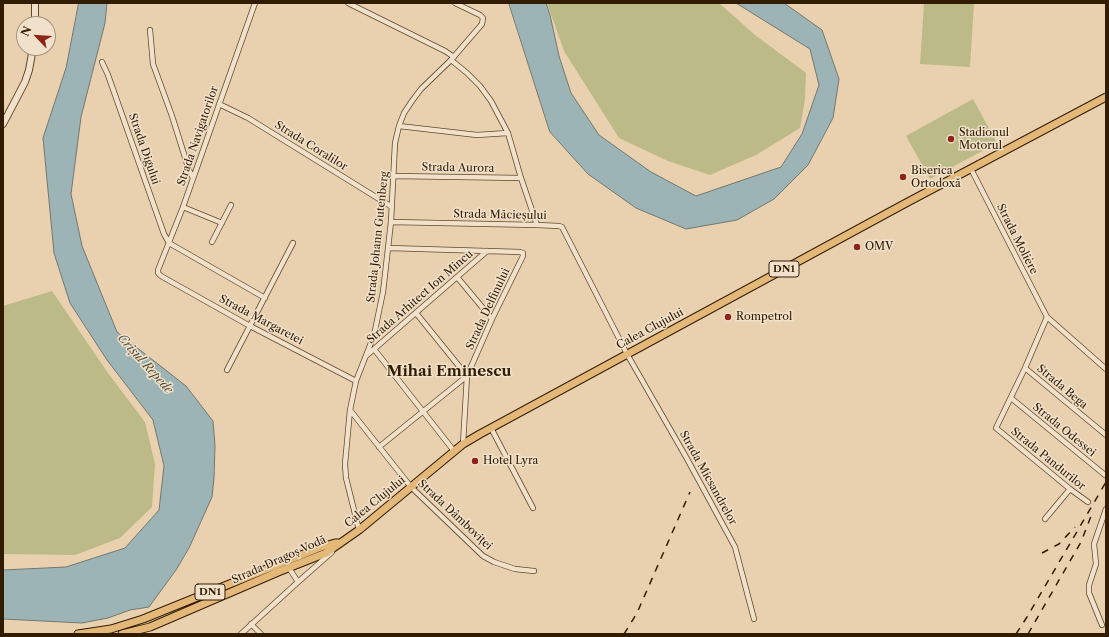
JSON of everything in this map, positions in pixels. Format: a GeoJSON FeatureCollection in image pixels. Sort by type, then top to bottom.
{"type":"FeatureCollection","features":[{"type":"Feature","properties":{"kind":"main road","name":"Calea Clujului"},"geometry":{"type":"LineString","coordinates":[[340,543],[359,530],[463,444],[627,354],[1106,97]]}},
{"type":"Feature","properties":{"kind":"main road","name":"Strada Dragoș Vodă"},"geometry":{"type":"LineString","coordinates":[[122,634],[150,627],[278,569],[321,547],[340,543]]}},
{"type":"Feature","properties":{"kind":"main road","name":"Strada Dragoș Vodă"},"geometry":{"type":"LineString","coordinates":[[78,634],[111,629],[143,619],[278,569],[289,568],[326,553],[340,543]]}},
{"type":"Feature","properties":{"kind":"main road"},"geometry":{"type":"LineString","coordinates":[[289,568],[289,564],[291,562],[316,552],[321,547]]}},
{"type":"Feature","properties":{"kind":"street"},"geometry":{"type":"LineString","coordinates":[[35,3],[35,16]]}},
{"type":"Feature","properties":{"kind":"street","name":"Strada Navigatorilor"},"geometry":{"type":"LineString","coordinates":[[158,273],[183,207],[255,3]]}},
{"type":"Feature","properties":{"kind":"street"},"geometry":{"type":"LineString","coordinates":[[348,3],[445,51],[475,82],[491,101],[508,133],[537,225]]}},
{"type":"Feature","properties":{"kind":"street","name":"Strada Johann Gutenberg"},"geometry":{"type":"LineString","coordinates":[[359,530],[346,478],[345,464],[350,410],[356,381],[374,335],[384,292],[391,222],[395,143],[404,113],[421,89],[453,59],[482,24],[483,18],[480,15],[455,3]]}},
{"type":"Feature","properties":{"kind":"street"},"geometry":{"type":"LineString","coordinates":[[150,30],[153,64],[193,178]]}},
{"type":"Feature","properties":{"kind":"street"},"geometry":{"type":"LineString","coordinates":[[3,124],[25,82],[32,56]]}},
{"type":"Feature","properties":{"kind":"street","name":"Strada Digului"},"geometry":{"type":"LineString","coordinates":[[102,62],[111,83],[164,234],[169,243]]}},
{"type":"Feature","properties":{"kind":"street","name":"Strada Coralilor"},"geometry":{"type":"LineString","coordinates":[[219,104],[248,118],[392,207]]}},
{"type":"Feature","properties":{"kind":"street"},"geometry":{"type":"LineString","coordinates":[[399,126],[477,135],[508,133]]}},
{"type":"Feature","properties":{"kind":"street","name":"Strada Molière"},"geometry":{"type":"LineString","coordinates":[[971,169],[1047,317],[1106,368]]}},
{"type":"Feature","properties":{"kind":"street","name":"Strada Aurora"},"geometry":{"type":"LineString","coordinates":[[394,176],[521,178]]}},
{"type":"Feature","properties":{"kind":"street"},"geometry":{"type":"LineString","coordinates":[[212,242],[231,204]]}},
{"type":"Feature","properties":{"kind":"street"},"geometry":{"type":"LineString","coordinates":[[183,207],[222,223]]}},
{"type":"Feature","properties":{"kind":"street","name":"Strada Măcieșului"},"geometry":{"type":"LineString","coordinates":[[391,222],[537,225],[562,227],[627,354]]}},
{"type":"Feature","properties":{"kind":"street"},"geometry":{"type":"LineString","coordinates":[[169,243],[265,298]]}},
{"type":"Feature","properties":{"kind":"street"},"geometry":{"type":"LineString","coordinates":[[227,370],[293,243]]}},
{"type":"Feature","properties":{"kind":"street"},"geometry":{"type":"LineString","coordinates":[[388,248],[487,251]]}},
{"type":"Feature","properties":{"kind":"street","name":"Strada Delfinului"},"geometry":{"type":"LineString","coordinates":[[463,444],[467,376],[492,319],[523,256],[523,253],[520,252],[487,251]]}},
{"type":"Feature","properties":{"kind":"street","name":"Strada Arhitect Ion Mincu"},"geometry":{"type":"LineString","coordinates":[[365,357],[487,251]]}},
{"type":"Feature","properties":{"kind":"street","name":"Strada Margaretei"},"geometry":{"type":"LineString","coordinates":[[158,273],[250,326],[356,381]]}},
{"type":"Feature","properties":{"kind":"street"},"geometry":{"type":"LineString","coordinates":[[457,277],[492,319]]}},
{"type":"Feature","properties":{"kind":"street"},"geometry":{"type":"LineString","coordinates":[[379,447],[467,376],[416,312]]}},
{"type":"Feature","properties":{"kind":"street"},"geometry":{"type":"LineString","coordinates":[[1011,398],[1047,317]]}},
{"type":"Feature","properties":{"kind":"street"},"geometry":{"type":"LineString","coordinates":[[374,349],[454,452]]}},
{"type":"Feature","properties":{"kind":"street","name":"Strada Micsandrelor"},"geometry":{"type":"LineString","coordinates":[[627,354],[735,546],[754,619]]}},
{"type":"Feature","properties":{"kind":"street","name":"Strada Bega"},"geometry":{"type":"LineString","coordinates":[[1025,368],[1106,435]]}},
{"type":"Feature","properties":{"kind":"street","name":"Strada Pandurilor"},"geometry":{"type":"LineString","coordinates":[[1011,398],[996,428],[1088,502]]}},
{"type":"Feature","properties":{"kind":"street","name":"Strada Odessei"},"geometry":{"type":"LineString","coordinates":[[1011,398],[1105,475]]}},
{"type":"Feature","properties":{"kind":"street","name":"Strada Dâmboviței"},"geometry":{"type":"LineString","coordinates":[[350,410],[411,487],[483,556],[494,562],[514,569],[534,571]]}},
{"type":"Feature","properties":{"kind":"street"},"geometry":{"type":"LineString","coordinates":[[491,428],[533,508]]}},
{"type":"Feature","properties":{"kind":"street"},"geometry":{"type":"LineString","coordinates":[[1045,519],[1070,489]]}},
{"type":"Feature","properties":{"kind":"street"},"geometry":{"type":"LineString","coordinates":[[1102,625],[1089,593],[1089,585],[1096,564],[1094,544],[1106,509]]}},
{"type":"Feature","properties":{"kind":"street","name":"Calea Clujului"},"geometry":{"type":"LineString","coordinates":[[241,634],[333,552],[340,543]]}},
{"type":"Feature","properties":{"kind":"street"},"geometry":{"type":"LineString","coordinates":[[289,568],[298,582]]}},
{"type":"Feature","properties":{"kind":"street"},"geometry":{"type":"LineString","coordinates":[[251,624],[261,634]]}},
{"type":"Feature","properties":{"kind":"shaded area"},"geometry":{"type":"Polygon","coordinates":[[[547,3],[719,3],[755,35],[806,73],[805,99],[800,128],[756,155],[710,175],[668,161],[619,138],[564,51],[547,3]]]}},
{"type":"Feature","properties":{"kind":"shaded area"},"geometry":{"type":"Polygon","coordinates":[[[924,3],[974,3],[970,67],[920,64],[924,3]]]}},
{"type":"Feature","properties":{"kind":"shaded area","name":"Stadionul Motorul"},"geometry":{"type":"Polygon","coordinates":[[[973,99],[997,143],[930,179],[906,136],[973,99]]]}},
{"type":"Feature","properties":{"kind":"shaded area"},"geometry":{"type":"Polygon","coordinates":[[[52,291],[108,373],[145,422],[155,464],[152,507],[120,538],[75,555],[3,554],[3,306],[52,291]]]}},
{"type":"Feature","properties":{"kind":"water","name":"Crișul Repede"},"geometry":{"type":"Polygon","coordinates":[[[79,3],[107,3],[105,23],[81,117],[71,194],[82,246],[117,332],[186,386],[213,421],[215,446],[212,497],[189,548],[176,570],[149,607],[130,610],[108,618],[82,623],[3,619],[3,570],[66,567],[125,548],[159,510],[164,466],[153,420],[107,360],[70,303],[54,253],[43,138],[66,68],[79,3]]]}},
{"type":"Feature","properties":{"kind":"water"},"geometry":{"type":"Polygon","coordinates":[[[509,3],[546,3],[559,56],[571,93],[599,135],[651,172],[696,196],[781,167],[802,134],[819,85],[810,49],[736,3],[784,3],[822,30],[839,79],[833,118],[808,165],[774,199],[737,220],[686,229],[636,208],[588,174],[550,132],[509,3]]]}},
{"type":"Feature","properties":{"kind":"railway"},"geometry":{"type":"LineString","coordinates":[[1016,634],[1106,482]]}},
{"type":"Feature","properties":{"kind":"railway"},"geometry":{"type":"LineString","coordinates":[[624,634],[637,613],[690,492]]}},
{"type":"Feature","properties":{"kind":"railway"},"geometry":{"type":"LineString","coordinates":[[1028,634],[1081,542],[1093,511]]}},
{"type":"Feature","properties":{"kind":"railway"},"geometry":{"type":"LineString","coordinates":[[1042,553],[1059,544],[1075,527]]}},
{"type":"Feature","properties":{"kind":"railway"},"geometry":{"type":"LineString","coordinates":[[1089,634],[1106,634]]}},
{"type":"Feature","properties":{"kind":"place","name":"Stadionul Motorul"},"geometry":{"type":"Point","coordinates":[951,139]}},
{"type":"Feature","properties":{"kind":"place","name":"Biserica Ortodoxă"},"geometry":{"type":"Point","coordinates":[903,177]}},
{"type":"Feature","properties":{"kind":"place","name":"OMV"},"geometry":{"type":"Point","coordinates":[857,247]}},
{"type":"Feature","properties":{"kind":"place","name":"Rompetrol"},"geometry":{"type":"Point","coordinates":[728,317]}},
{"type":"Feature","properties":{"kind":"place","name":"Hotel Lyra"},"geometry":{"type":"Point","coordinates":[475,461]}},
{"type":"Feature","properties":{"kind":"district","name":"Mihai Eminescu"},"geometry":{"type":"Point","coordinates":[449,372]}}]}
